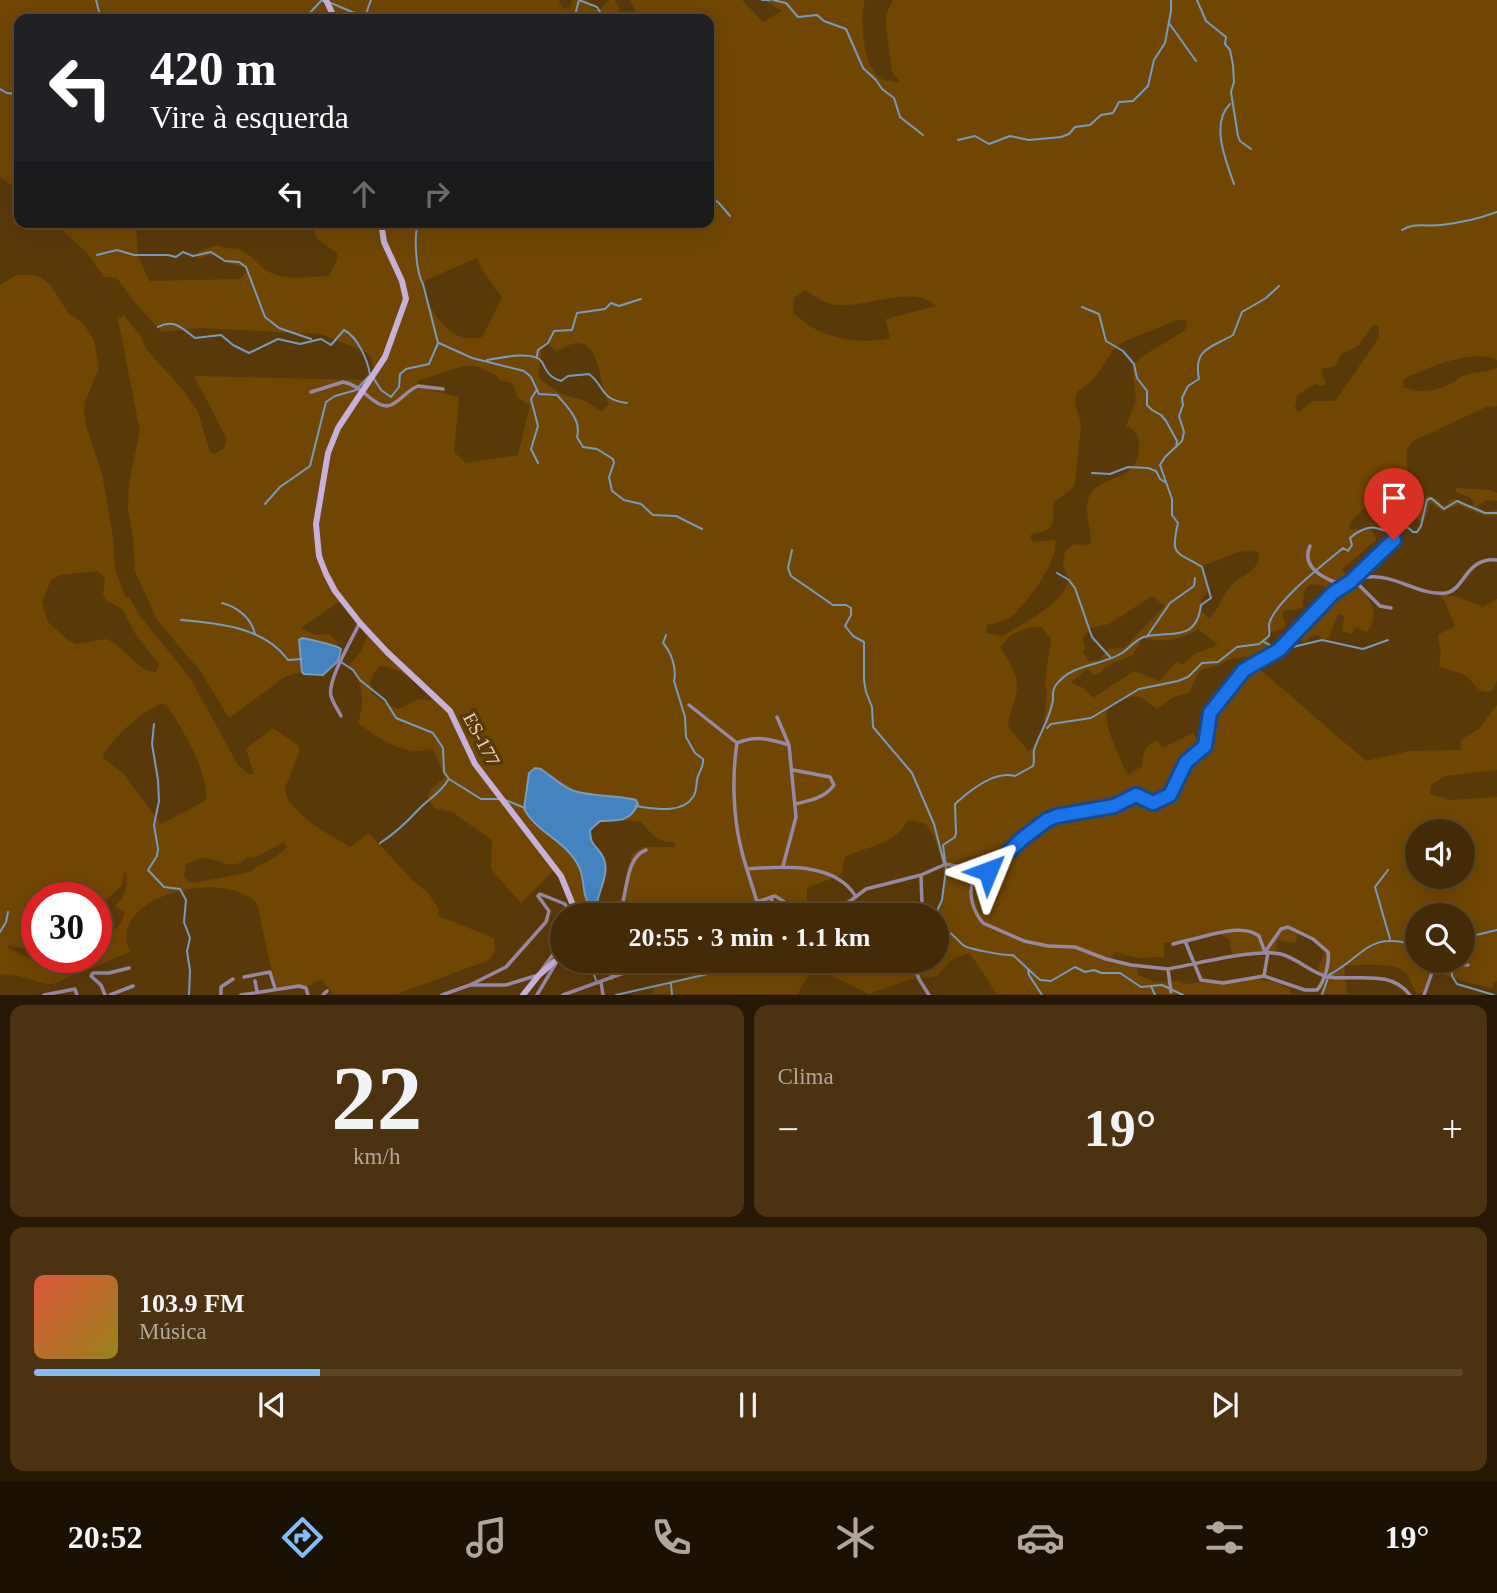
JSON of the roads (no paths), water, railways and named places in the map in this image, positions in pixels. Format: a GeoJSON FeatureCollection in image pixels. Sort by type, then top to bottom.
{"type":"FeatureCollection","features":[{"type":"Feature","properties":{"kind":"main road","name":"ES-177"},"geometry":{"type":"LineString","coordinates":[[382,228],[384,242],[402,281],[406,299],[385,357],[338,428],[328,453],[316,524],[319,556],[335,591],[360,623],[450,711],[475,764],[561,876],[572,903]]}},
{"type":"Feature","properties":{"kind":"main road"},"geometry":{"type":"LineString","coordinates":[[523,995],[539,975],[550,966]]}},
{"type":"Feature","properties":{"kind":"street"},"geometry":{"type":"LineString","coordinates":[[311,392],[343,382],[363,390],[376,404],[382,406],[392,404],[418,386],[443,389]]}},
{"type":"Feature","properties":{"kind":"street"},"geometry":{"type":"LineString","coordinates":[[973,880],[982,876],[1022,839],[1052,818],[1114,806],[1136,795],[1153,803],[1170,795],[1186,762],[1205,746],[1210,713],[1244,670],[1279,650],[1340,588],[1352,581],[1394,540]]}},
{"type":"Feature","properties":{"kind":"street"},"geometry":{"type":"LineString","coordinates":[[1310,547],[1309,564],[1324,579],[1337,583],[1340,588]]}},
{"type":"Feature","properties":{"kind":"street"},"geometry":{"type":"LineString","coordinates":[[1352,581],[1378,578],[1419,589],[1448,592],[1479,563],[1497,559]]}},
{"type":"Feature","properties":{"kind":"street"},"geometry":{"type":"LineString","coordinates":[[1352,581],[1380,606],[1391,608]]}},
{"type":"Feature","properties":{"kind":"street"},"geometry":{"type":"LineString","coordinates":[[341,716],[331,690],[360,623]]}},
{"type":"Feature","properties":{"kind":"street"},"geometry":{"type":"LineString","coordinates":[[689,705],[737,743]]}},
{"type":"Feature","properties":{"kind":"street"},"geometry":{"type":"LineString","coordinates":[[777,717],[789,745],[796,817],[783,866]]}},
{"type":"Feature","properties":{"kind":"street"},"geometry":{"type":"LineString","coordinates":[[737,743],[749,738],[769,738],[789,745]]}},
{"type":"Feature","properties":{"kind":"street"},"geometry":{"type":"LineString","coordinates":[[737,743],[735,785],[740,847],[757,902],[771,896],[779,897],[787,903]]}},
{"type":"Feature","properties":{"kind":"street"},"geometry":{"type":"LineString","coordinates":[[792,770],[830,776],[834,785],[830,791],[812,801],[795,804]]}},
{"type":"Feature","properties":{"kind":"street"},"geometry":{"type":"LineString","coordinates":[[625,903],[631,863],[638,853],[646,850]]}},
{"type":"Feature","properties":{"kind":"street"},"geometry":{"type":"LineString","coordinates":[[843,903],[866,889],[921,875],[943,865],[953,864],[960,867],[973,880]]}},
{"type":"Feature","properties":{"kind":"street"},"geometry":{"type":"LineString","coordinates":[[747,869],[783,866],[822,873],[841,879],[849,885],[856,897]]}},
{"type":"Feature","properties":{"kind":"street"},"geometry":{"type":"LineString","coordinates":[[921,875],[922,903]]}},
{"type":"Feature","properties":{"kind":"street"},"geometry":{"type":"LineString","coordinates":[[973,880],[971,896],[979,919],[1009,936],[1048,946],[1075,947],[1105,959],[1131,965],[1168,968],[1267,952],[1295,959],[1324,976],[1383,979],[1401,985],[1410,995]]}},
{"type":"Feature","properties":{"kind":"street"},"geometry":{"type":"LineString","coordinates":[[443,995],[506,967],[546,922],[549,911],[538,896],[540,894],[562,903]]}},
{"type":"Feature","properties":{"kind":"street"},"geometry":{"type":"LineString","coordinates":[[771,896],[773,903]]}},
{"type":"Feature","properties":{"kind":"street"},"geometry":{"type":"LineString","coordinates":[[1185,941],[1199,979],[1208,982],[1250,980],[1264,976],[1313,991],[1320,986],[1324,976],[1328,952],[1313,939],[1293,928],[1281,929],[1267,952],[1264,976]]}},
{"type":"Feature","properties":{"kind":"street"},"geometry":{"type":"LineString","coordinates":[[1173,944],[1237,930],[1249,931],[1259,936],[1267,952]]}},
{"type":"Feature","properties":{"kind":"street"},"geometry":{"type":"LineString","coordinates":[[470,985],[506,985],[539,975],[550,959]]}},
{"type":"Feature","properties":{"kind":"street"},"geometry":{"type":"LineString","coordinates":[[105,995],[101,985],[90,976],[93,973],[109,973],[129,968]]}},
{"type":"Feature","properties":{"kind":"street"},"geometry":{"type":"LineString","coordinates":[[1168,968],[1171,992]]}},
{"type":"Feature","properties":{"kind":"street"},"geometry":{"type":"LineString","coordinates":[[244,977],[270,972],[275,989]]}},
{"type":"Feature","properties":{"kind":"street"},"geometry":{"type":"LineString","coordinates":[[537,995],[550,973]]}},
{"type":"Feature","properties":{"kind":"street"},"geometry":{"type":"LineString","coordinates":[[612,973],[612,978]]}},
{"type":"Feature","properties":{"kind":"street"},"geometry":{"type":"LineString","coordinates":[[563,995],[625,973]]}},
{"type":"Feature","properties":{"kind":"street"},"geometry":{"type":"LineString","coordinates":[[917,973],[929,995]]}},
{"type":"Feature","properties":{"kind":"street"},"geometry":{"type":"LineString","coordinates":[[1424,995],[1430,973]]}},
{"type":"Feature","properties":{"kind":"street"},"geometry":{"type":"LineString","coordinates":[[221,995],[221,987],[233,979]]}},
{"type":"Feature","properties":{"kind":"street"},"geometry":{"type":"LineString","coordinates":[[255,981],[257,991]]}},
{"type":"Feature","properties":{"kind":"street"},"geometry":{"type":"LineString","coordinates":[[601,982],[603,995]]}},
{"type":"Feature","properties":{"kind":"street"},"geometry":{"type":"LineString","coordinates":[[110,995],[133,986]]}},
{"type":"Feature","properties":{"kind":"street"},"geometry":{"type":"LineString","coordinates":[[241,995],[303,986],[308,995]]}},
{"type":"Feature","properties":{"kind":"street"},"geometry":{"type":"LineString","coordinates":[[44,995],[75,989],[77,995]]}},
{"type":"Feature","properties":{"kind":"water"},"geometry":{"type":"Polygon","coordinates":[[[302,638],[341,649],[338,661],[323,675],[304,674],[299,640],[302,638]]]}},
{"type":"Feature","properties":{"kind":"water"},"geometry":{"type":"Polygon","coordinates":[[[535,768],[541,769],[574,791],[636,800],[638,804],[631,815],[618,820],[600,821],[590,830],[591,840],[602,855],[605,865],[598,903],[588,903],[581,871],[574,858],[536,825],[524,809],[529,773],[535,768]]]}},
{"type":"Feature","properties":{"kind":"waterway"},"geometry":{"type":"LineString","coordinates":[[96,0],[100,14]]}},
{"type":"Feature","properties":{"kind":"waterway"},"geometry":{"type":"LineString","coordinates":[[366,14],[371,0]]}},
{"type":"Feature","properties":{"kind":"waterway"},"geometry":{"type":"LineString","coordinates":[[575,14],[579,0],[597,7],[603,14]]}},
{"type":"Feature","properties":{"kind":"waterway"},"geometry":{"type":"LineString","coordinates":[[762,0],[770,0]]}},
{"type":"Feature","properties":{"kind":"waterway"},"geometry":{"type":"LineString","coordinates":[[773,0],[786,3],[798,17],[817,15],[824,21],[846,29],[863,68],[894,98],[900,117],[923,135]]}},
{"type":"Feature","properties":{"kind":"waterway"},"geometry":{"type":"LineString","coordinates":[[958,140],[975,136],[989,144],[1010,136],[1029,140],[1061,137],[1069,134],[1075,127],[1090,125],[1101,115],[1113,113],[1119,102],[1133,101],[1148,86],[1154,60],[1165,43],[1171,0]]}},
{"type":"Feature","properties":{"kind":"waterway"},"geometry":{"type":"LineString","coordinates":[[1197,0],[1206,21],[1226,37],[1225,44],[1230,50],[1233,65],[1234,82],[1231,92],[1238,136],[1240,141],[1251,149]]}},
{"type":"Feature","properties":{"kind":"waterway"},"geometry":{"type":"LineString","coordinates":[[309,14],[321,1],[325,1]]}},
{"type":"Feature","properties":{"kind":"waterway"},"geometry":{"type":"LineString","coordinates":[[331,3],[357,14]]}},
{"type":"Feature","properties":{"kind":"waterway"},"geometry":{"type":"LineString","coordinates":[[1169,23],[1196,61]]}},
{"type":"Feature","properties":{"kind":"waterway"},"geometry":{"type":"LineString","coordinates":[[0,89],[14,94]]}},
{"type":"Feature","properties":{"kind":"waterway"},"geometry":{"type":"LineString","coordinates":[[1230,104],[1224,112],[1220,132],[1234,184]]}},
{"type":"Feature","properties":{"kind":"waterway"},"geometry":{"type":"LineString","coordinates":[[714,200],[730,216]]}},
{"type":"Feature","properties":{"kind":"waterway"},"geometry":{"type":"LineString","coordinates":[[1402,230],[1415,225],[1462,222],[1497,212]]}},
{"type":"Feature","properties":{"kind":"waterway"},"geometry":{"type":"LineString","coordinates":[[394,228],[416,228]]}},
{"type":"Feature","properties":{"kind":"waterway"},"geometry":{"type":"LineString","coordinates":[[374,379],[381,390],[391,397],[399,387],[400,374],[406,369],[429,364],[438,343],[417,262],[417,228]]}},
{"type":"Feature","properties":{"kind":"waterway"},"geometry":{"type":"LineString","coordinates":[[97,255],[117,250],[134,255],[176,257],[183,252],[193,256],[211,252],[225,261],[239,262],[246,267],[265,317],[279,328],[311,339]]}},
{"type":"Feature","properties":{"kind":"waterway"},"geometry":{"type":"LineString","coordinates":[[941,903],[946,869],[943,845],[955,837],[955,804],[991,779],[1015,776],[1033,766],[1034,750],[1050,713],[1056,685],[1070,673],[1114,657],[1141,638],[1188,630],[1194,625],[1201,605],[1211,598],[1202,567],[1181,555],[1175,548],[1178,523],[1172,515],[1172,499],[1160,465],[1182,441],[1184,432],[1179,416],[1183,405],[1182,398],[1188,386],[1199,379],[1201,355],[1211,346],[1233,335],[1242,312],[1266,298],[1279,286]]}},
{"type":"Feature","properties":{"kind":"waterway"},"geometry":{"type":"LineString","coordinates":[[537,356],[538,350],[548,343],[554,331],[572,330],[577,313],[605,309],[611,303],[619,306],[641,299]]}},
{"type":"Feature","properties":{"kind":"waterway"},"geometry":{"type":"LineString","coordinates":[[1082,307],[1099,314],[1106,341],[1123,351],[1134,364],[1137,378],[1147,391],[1147,405],[1166,421],[1177,441],[1176,447]]}},
{"type":"Feature","properties":{"kind":"waterway"},"geometry":{"type":"LineString","coordinates":[[158,327],[174,324],[195,338],[221,335],[249,353],[278,339],[300,344],[321,339],[331,345],[344,330],[362,350],[370,375]]}},
{"type":"Feature","properties":{"kind":"waterway"},"geometry":{"type":"LineString","coordinates":[[439,343],[472,358],[524,371],[531,377],[539,394],[557,395],[569,409],[576,419],[577,437],[583,447],[597,449],[613,459],[609,477],[612,491],[624,500],[641,504],[653,515],[676,516],[702,529]]}},
{"type":"Feature","properties":{"kind":"waterway"},"geometry":{"type":"LineString","coordinates":[[487,360],[532,356],[542,362],[549,374],[561,381],[568,376],[589,374],[607,396],[627,403]]}},
{"type":"Feature","properties":{"kind":"waterway"},"geometry":{"type":"LineString","coordinates":[[265,504],[280,487],[310,466],[326,402],[335,396],[356,390],[369,376]]}},
{"type":"Feature","properties":{"kind":"waterway"},"geometry":{"type":"LineString","coordinates":[[536,391],[531,399],[538,426],[531,449],[538,463]]}},
{"type":"Feature","properties":{"kind":"waterway"},"geometry":{"type":"LineString","coordinates":[[1092,473],[1110,474],[1128,467],[1148,468],[1156,471],[1165,482]]}},
{"type":"Feature","properties":{"kind":"waterway"},"geometry":{"type":"LineString","coordinates":[[1047,728],[1051,724],[1091,718],[1139,689],[1178,681],[1188,677],[1202,663],[1218,662],[1237,647],[1259,644],[1269,636],[1269,625],[1280,605],[1343,548],[1348,551],[1352,545],[1350,538],[1362,530],[1373,528],[1388,531],[1404,527],[1417,532],[1427,500],[1431,498],[1444,509],[1457,501],[1485,513],[1497,513]]}},
{"type":"Feature","properties":{"kind":"waterway"},"geometry":{"type":"LineString","coordinates":[[792,550],[788,568],[791,576],[833,605],[846,605],[851,608],[851,615],[845,626],[853,636],[864,642],[864,680],[872,707],[873,727],[912,773],[934,824],[944,863]]}},
{"type":"Feature","properties":{"kind":"waterway"},"geometry":{"type":"LineString","coordinates":[[1057,573],[1069,580],[1075,588],[1092,637],[1110,657]]}},
{"type":"Feature","properties":{"kind":"waterway"},"geometry":{"type":"LineString","coordinates":[[1148,635],[1170,603],[1194,586],[1195,578]]}},
{"type":"Feature","properties":{"kind":"waterway"},"geometry":{"type":"LineString","coordinates":[[222,603],[243,614],[255,634]]}},
{"type":"Feature","properties":{"kind":"waterway"},"geometry":{"type":"LineString","coordinates":[[181,620],[239,629],[266,640],[288,660],[302,659]]}},
{"type":"Feature","properties":{"kind":"waterway"},"geometry":{"type":"LineString","coordinates":[[635,806],[666,809],[688,803],[695,793],[703,765],[703,759],[695,753],[686,737],[685,717],[674,681],[674,666],[663,643],[666,635]]}},
{"type":"Feature","properties":{"kind":"waterway"},"geometry":{"type":"LineString","coordinates":[[1264,642],[1280,650],[1322,640],[1363,649],[1388,640]]}},
{"type":"Feature","properties":{"kind":"waterway"},"geometry":{"type":"LineString","coordinates":[[341,662],[385,700],[396,718],[433,733],[443,748],[444,772],[449,779],[481,799],[499,799]]}},
{"type":"Feature","properties":{"kind":"waterway"},"geometry":{"type":"LineString","coordinates":[[154,724],[152,744],[159,801],[154,825],[158,849],[157,856],[148,870],[164,887],[180,889],[186,900],[184,922],[190,938],[187,951],[189,995]]}},
{"type":"Feature","properties":{"kind":"waterway"},"geometry":{"type":"LineString","coordinates":[[380,843],[401,827],[442,789],[448,780]]}},
{"type":"Feature","properties":{"kind":"waterway"},"geometry":{"type":"LineString","coordinates":[[505,800],[525,808]]}},
{"type":"Feature","properties":{"kind":"waterway"},"geometry":{"type":"LineString","coordinates":[[1388,870],[1375,887],[1390,939]]}},
{"type":"Feature","properties":{"kind":"waterway"},"geometry":{"type":"LineString","coordinates":[[0,932],[8,912]]}},
{"type":"Feature","properties":{"kind":"waterway"},"geometry":{"type":"LineString","coordinates":[[1475,935],[1497,930]]}},
{"type":"Feature","properties":{"kind":"waterway"},"geometry":{"type":"LineString","coordinates":[[949,932],[966,947],[1013,955],[1040,980],[1051,981],[1075,967],[1085,972],[1094,970],[1101,973],[1120,973],[1141,987],[1162,985],[1183,995]]}},
{"type":"Feature","properties":{"kind":"waterway"},"geometry":{"type":"LineString","coordinates":[[1322,995],[1329,975],[1369,947],[1388,941],[1405,943]]}},
{"type":"Feature","properties":{"kind":"waterway"},"geometry":{"type":"LineString","coordinates":[[1028,970],[1042,995]]}},
{"type":"Feature","properties":{"kind":"waterway"},"geometry":{"type":"LineString","coordinates":[[593,973],[596,980]]}},
{"type":"Feature","properties":{"kind":"waterway"},"geometry":{"type":"LineString","coordinates":[[616,995],[712,973]]}},
{"type":"Feature","properties":{"kind":"waterway"},"geometry":{"type":"LineString","coordinates":[[1452,973],[1457,984],[1494,995]]}},
{"type":"Feature","properties":{"kind":"waterway"},"geometry":{"type":"LineString","coordinates":[[671,984],[672,995]]}},
{"type":"Feature","properties":{"kind":"waterway"},"geometry":{"type":"LineString","coordinates":[[1151,986],[1155,995]]}}]}
